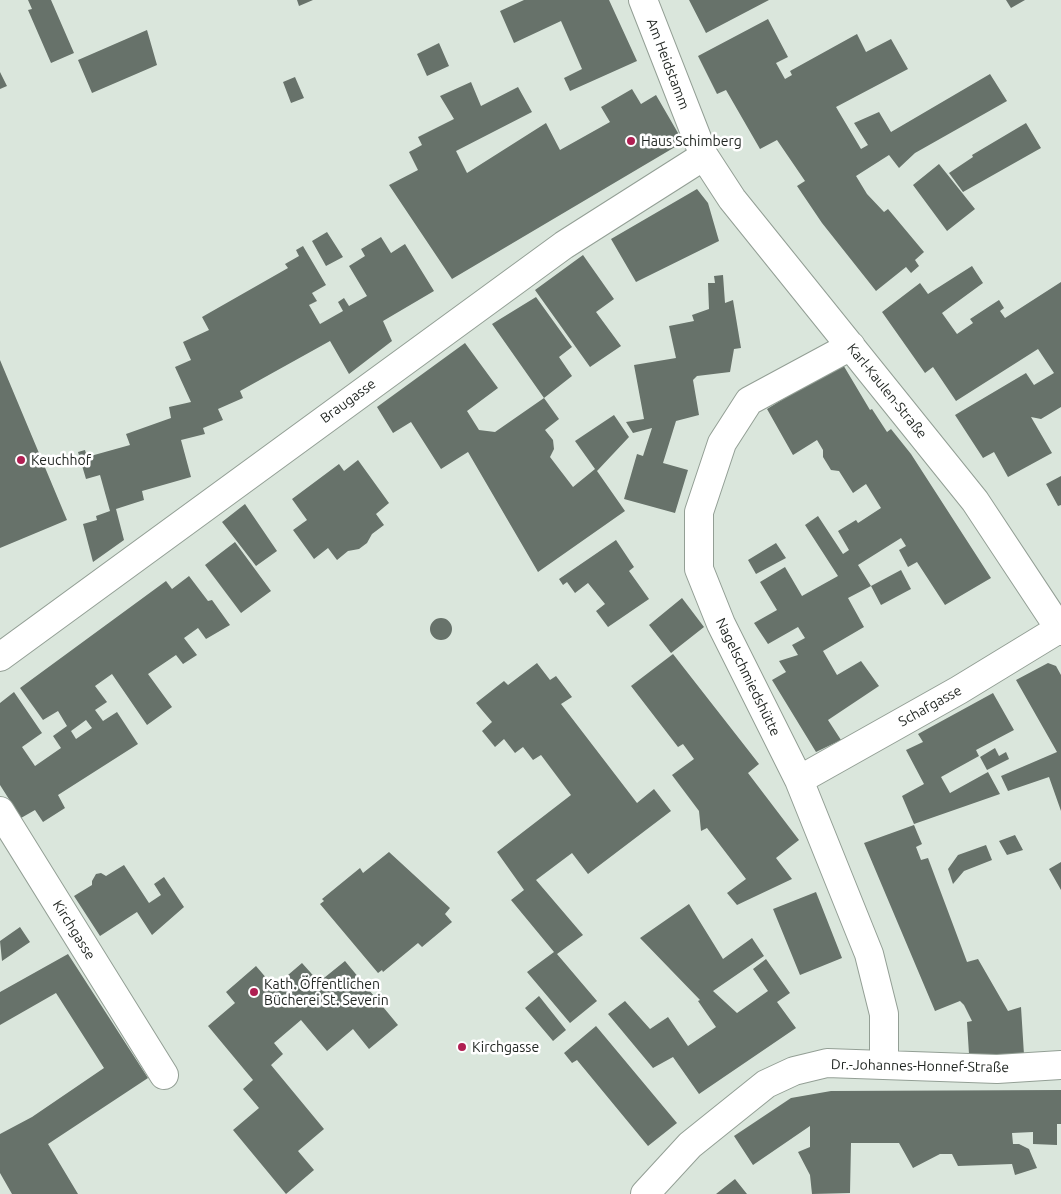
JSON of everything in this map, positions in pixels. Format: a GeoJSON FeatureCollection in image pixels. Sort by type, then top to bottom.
{"type":"FeatureCollection","features":[{"type":"Feature","properties":{"kind":"street","name":"Am Heidstamm"},"geometry":{"type":"LineString","coordinates":[[643,0],[704,156]]}},
{"type":"Feature","properties":{"kind":"street","name":"Karl-Kaulen-Straße"},"geometry":{"type":"LineString","coordinates":[[704,156],[732,199],[975,501],[1060,630]]}},
{"type":"Feature","properties":{"kind":"street","name":"Braugasse"},"geometry":{"type":"LineString","coordinates":[[0,657],[548,256],[704,156]]}},
{"type":"Feature","properties":{"kind":"street","name":"Nagelschmiedshütte"},"geometry":{"type":"LineString","coordinates":[[851,346],[749,401],[722,443],[699,512],[699,569],[721,624],[799,780],[869,954],[884,1014],[884,1064]]}},
{"type":"Feature","properties":{"kind":"street","name":"Schafgasse"},"geometry":{"type":"LineString","coordinates":[[799,780],[959,690],[1060,630]]}},
{"type":"Feature","properties":{"kind":"street","name":"Kirchgasse"},"geometry":{"type":"LineString","coordinates":[[0,811],[164,1075]]}},
{"type":"Feature","properties":{"kind":"street","name":"Dr.-Johannes-Honnef-Straße"},"geometry":{"type":"LineString","coordinates":[[645,1194],[690,1145],[766,1084],[794,1071],[827,1063],[996,1069],[1061,1065]]}},
{"type":"Feature","properties":{"kind":"building"},"geometry":{"type":"Polygon","coordinates":[[[28,0],[51,0],[74,53],[51,63],[28,10],[32,9],[28,0]]]}},
{"type":"Feature","properties":{"kind":"building"},"geometry":{"type":"Polygon","coordinates":[[[297,0],[313,0],[299,6],[297,0]]]}},
{"type":"Feature","properties":{"kind":"building"},"geometry":{"type":"Polygon","coordinates":[[[524,0],[609,0],[637,61],[570,91],[564,78],[582,69],[561,21],[514,43],[500,11],[524,0]]]}},
{"type":"Feature","properties":{"kind":"building"},"geometry":{"type":"Polygon","coordinates":[[[689,0],[769,0],[706,33],[689,0]]]}},
{"type":"Feature","properties":{"kind":"building"},"geometry":{"type":"Polygon","coordinates":[[[1006,0],[1025,0],[1011,8],[1006,0]]]}},
{"type":"Feature","properties":{"kind":"building"},"geometry":{"type":"Polygon","coordinates":[[[768,19],[788,57],[776,63],[785,79],[792,75],[790,71],[857,34],[866,52],[891,39],[908,69],[836,107],[861,149],[868,145],[854,123],[879,112],[891,132],[990,74],[1007,101],[915,153],[899,168],[889,155],[856,176],[867,194],[884,212],[888,209],[924,252],[915,260],[919,266],[911,273],[906,267],[876,291],[822,223],[797,186],[805,181],[777,140],[760,149],[726,90],[717,94],[698,56],[768,19]]]}},
{"type":"Feature","properties":{"kind":"building"},"geometry":{"type":"Polygon","coordinates":[[[147,30],[157,65],[92,93],[78,60],[147,30]]]}},
{"type":"Feature","properties":{"kind":"building"},"geometry":{"type":"Polygon","coordinates":[[[439,43],[449,66],[427,76],[417,54],[439,43]]]}},
{"type":"Feature","properties":{"kind":"building"},"geometry":{"type":"Polygon","coordinates":[[[0,72],[7,86],[0,89],[0,72]]]}},
{"type":"Feature","properties":{"kind":"building"},"geometry":{"type":"Polygon","coordinates":[[[295,77],[304,98],[291,103],[283,82],[295,77]]]}},
{"type":"Feature","properties":{"kind":"building"},"geometry":{"type":"Polygon","coordinates":[[[471,82],[481,106],[518,87],[532,112],[456,151],[467,173],[546,123],[560,150],[610,122],[601,107],[632,89],[641,104],[656,95],[678,133],[675,147],[452,279],[389,185],[418,170],[409,152],[422,145],[418,137],[454,119],[440,96],[471,82]]]}},
{"type":"Feature","properties":{"kind":"building"},"geometry":{"type":"Polygon","coordinates":[[[1026,123],[1041,148],[963,192],[949,173],[973,157],[972,155],[1026,123]]]}},
{"type":"Feature","properties":{"kind":"building"},"geometry":{"type":"Polygon","coordinates":[[[939,164],[975,209],[947,231],[913,185],[939,164]]]}},
{"type":"Feature","properties":{"kind":"building"},"geometry":{"type":"Polygon","coordinates":[[[697,189],[708,203],[719,241],[636,282],[611,239],[697,189]]]}},
{"type":"Feature","properties":{"kind":"building"},"geometry":{"type":"Polygon","coordinates":[[[327,232],[343,257],[326,266],[312,241],[327,232]]]}},
{"type":"Feature","properties":{"kind":"building"},"geometry":{"type":"Polygon","coordinates":[[[381,237],[391,253],[405,244],[434,291],[383,321],[392,341],[349,374],[330,341],[240,391],[243,398],[218,409],[223,420],[203,428],[205,434],[181,440],[191,477],[142,491],[144,500],[116,509],[124,540],[93,562],[83,524],[97,520],[96,516],[110,511],[100,475],[86,479],[78,452],[85,450],[87,457],[130,445],[126,434],[171,418],[169,407],[191,402],[175,367],[191,360],[183,342],[209,330],[202,317],[288,268],[285,264],[299,256],[296,250],[303,246],[326,285],[312,293],[317,301],[309,305],[320,324],[343,311],[338,302],[344,298],[349,306],[367,296],[349,266],[365,256],[361,249],[381,237]]]}},
{"type":"Feature","properties":{"kind":"building"},"geometry":{"type":"Polygon","coordinates":[[[583,255],[614,299],[596,312],[621,346],[590,367],[535,290],[583,255]]]}},
{"type":"Feature","properties":{"kind":"building"},"geometry":{"type":"Polygon","coordinates":[[[972,266],[983,283],[942,313],[957,334],[973,323],[970,319],[999,300],[1004,308],[1000,311],[1005,318],[1061,282],[1061,407],[1041,419],[1031,417],[1052,453],[1008,477],[994,452],[983,458],[955,415],[1026,373],[1034,385],[1054,373],[1038,349],[956,401],[933,367],[925,373],[882,312],[920,283],[928,294],[972,266]]]}},
{"type":"Feature","properties":{"kind":"building"},"geometry":{"type":"Polygon","coordinates":[[[723,275],[725,303],[733,300],[741,348],[734,349],[730,372],[697,376],[693,380],[699,415],[676,421],[663,463],[688,470],[675,513],[624,499],[637,454],[643,456],[652,428],[633,433],[626,422],[644,419],[634,365],[676,358],[669,326],[694,321],[692,315],[709,309],[708,283],[715,283],[714,276],[723,275]]]}},
{"type":"Feature","properties":{"kind":"building"},"geometry":{"type":"Polygon","coordinates":[[[536,297],[572,347],[559,357],[572,376],[544,398],[492,324],[536,297]]]}},
{"type":"Feature","properties":{"kind":"building"},"geometry":{"type":"Polygon","coordinates":[[[465,343],[498,388],[467,411],[479,430],[495,432],[544,398],[559,419],[545,430],[553,440],[554,449],[550,457],[573,487],[595,469],[575,441],[614,415],[629,437],[597,471],[625,511],[538,572],[468,452],[441,469],[411,422],[393,433],[377,407],[465,343]]]}},
{"type":"Feature","properties":{"kind":"building","name":"Keuchhof"},"geometry":{"type":"Polygon","coordinates":[[[0,360],[67,520],[0,548],[0,360]]]}},
{"type":"Feature","properties":{"kind":"building"},"geometry":{"type":"Polygon","coordinates":[[[842,363],[870,410],[872,409],[887,432],[891,429],[911,454],[991,578],[945,605],[917,562],[908,567],[899,550],[906,546],[901,538],[858,565],[871,586],[848,598],[864,627],[823,651],[837,675],[861,661],[879,686],[828,720],[841,740],[816,752],[772,680],[786,672],[779,661],[798,655],[792,645],[805,638],[798,627],[768,644],[754,623],[777,610],[760,582],[785,567],[802,596],[838,576],[805,525],[818,516],[843,554],[849,550],[838,531],[856,520],[858,523],[881,508],[866,484],[853,493],[839,471],[831,470],[823,457],[823,450],[817,440],[793,455],[767,409],[842,363]]]}},
{"type":"Feature","properties":{"kind":"building"},"geometry":{"type":"Polygon","coordinates":[[[358,460],[389,503],[376,514],[384,525],[372,534],[367,543],[359,549],[348,551],[337,560],[328,548],[314,559],[293,530],[307,520],[292,499],[339,464],[344,471],[358,460]]]}},
{"type":"Feature","properties":{"kind":"building"},"geometry":{"type":"Polygon","coordinates":[[[1061,476],[1061,505],[1058,506],[1046,484],[1061,476]]]}},
{"type":"Feature","properties":{"kind":"building"},"geometry":{"type":"Polygon","coordinates":[[[245,504],[277,551],[256,566],[222,522],[245,504]]]}},
{"type":"Feature","properties":{"kind":"building"},"geometry":{"type":"Polygon","coordinates":[[[616,540],[634,567],[629,571],[649,599],[608,627],[596,611],[605,604],[588,583],[575,593],[567,582],[563,585],[559,579],[616,540]]]}},
{"type":"Feature","properties":{"kind":"building"},"geometry":{"type":"Polygon","coordinates":[[[235,542],[271,591],[241,613],[205,565],[235,542]]]}},
{"type":"Feature","properties":{"kind":"building"},"geometry":{"type":"Polygon","coordinates":[[[776,543],[786,558],[756,574],[748,560],[776,543]]]}},
{"type":"Feature","properties":{"kind":"building"},"geometry":{"type":"Polygon","coordinates":[[[901,570],[911,589],[881,605],[871,586],[901,570]]]}},
{"type":"Feature","properties":{"kind":"building"},"geometry":{"type":"Polygon","coordinates":[[[189,576],[208,601],[212,600],[230,625],[206,639],[198,628],[184,638],[197,655],[183,664],[176,655],[148,674],[172,707],[147,725],[112,674],[95,686],[107,702],[95,710],[103,721],[117,712],[138,744],[58,795],[65,808],[43,822],[35,810],[21,818],[0,785],[0,703],[14,692],[42,733],[22,747],[35,766],[61,748],[53,736],[67,726],[58,711],[43,720],[20,688],[166,581],[172,589],[189,576]],[[86,720],[71,731],[76,739],[92,728],[86,720]]]}},
{"type":"Feature","properties":{"kind":"building"},"geometry":{"type":"Polygon","coordinates":[[[682,598],[704,627],[671,653],[649,625],[682,598]]]}},
{"type":"Feature","properties":{"kind":"building"},"geometry":{"type":"Polygon","coordinates":[[[437,618],[445,618],[452,625],[452,633],[445,640],[437,640],[430,633],[430,625],[437,618]]]}},
{"type":"Feature","properties":{"kind":"building"},"geometry":{"type":"Polygon","coordinates":[[[673,654],[759,764],[748,773],[799,840],[776,858],[792,879],[737,905],[727,893],[746,879],[707,828],[701,831],[699,811],[672,775],[694,759],[683,744],[678,747],[631,686],[673,654]]]}},
{"type":"Feature","properties":{"kind":"building"},"geometry":{"type":"Polygon","coordinates":[[[537,663],[550,680],[556,676],[572,697],[561,704],[637,803],[654,789],[671,811],[588,874],[572,853],[536,880],[583,935],[557,954],[597,1001],[570,1023],[527,972],[554,952],[511,900],[524,890],[497,852],[571,795],[541,755],[533,760],[523,747],[515,753],[504,739],[495,747],[482,731],[492,722],[476,703],[504,681],[508,685],[537,663]]]}},
{"type":"Feature","properties":{"kind":"building"},"geometry":{"type":"Polygon","coordinates":[[[1048,663],[1056,666],[1061,675],[1061,811],[1049,777],[1008,791],[1001,776],[1057,752],[1016,680],[1048,663]]]}},
{"type":"Feature","properties":{"kind":"building"},"geometry":{"type":"Polygon","coordinates":[[[993,693],[1014,730],[976,750],[979,756],[941,777],[950,793],[988,772],[1000,794],[914,824],[902,796],[924,784],[906,750],[923,742],[918,734],[993,693]]]}},
{"type":"Feature","properties":{"kind":"building"},"geometry":{"type":"Polygon","coordinates":[[[995,748],[999,756],[1006,752],[1009,759],[987,770],[980,757],[995,748]]]}},
{"type":"Feature","properties":{"kind":"building"},"geometry":{"type":"Polygon","coordinates":[[[914,825],[922,844],[916,847],[921,860],[928,858],[967,962],[978,959],[1008,1011],[1021,1007],[1024,1055],[969,1054],[967,1022],[972,1021],[964,1005],[960,1001],[935,1011],[864,843],[914,825]]]}},
{"type":"Feature","properties":{"kind":"building"},"geometry":{"type":"Polygon","coordinates":[[[1015,835],[1023,850],[1007,855],[999,841],[1015,835]]]}},
{"type":"Feature","properties":{"kind":"building"},"geometry":{"type":"Polygon","coordinates":[[[986,845],[992,860],[964,871],[953,884],[948,869],[958,855],[986,845]]]}},
{"type":"Feature","properties":{"kind":"building"},"geometry":{"type":"Polygon","coordinates":[[[389,852],[450,908],[445,914],[452,922],[422,947],[418,943],[383,972],[382,970],[378,973],[320,904],[324,901],[322,899],[360,868],[363,873],[389,852]]]}},
{"type":"Feature","properties":{"kind":"building"},"geometry":{"type":"Polygon","coordinates":[[[1061,862],[1061,890],[1049,869],[1061,862]]]}},
{"type":"Feature","properties":{"kind":"building"},"geometry":{"type":"Polygon","coordinates":[[[124,865],[149,903],[161,895],[154,884],[164,877],[184,907],[152,935],[137,912],[100,936],[74,896],[92,885],[96,874],[101,873],[106,876],[124,865]]]}},
{"type":"Feature","properties":{"kind":"building"},"geometry":{"type":"Polygon","coordinates":[[[816,892],[842,958],[800,975],[773,909],[816,892]]]}},
{"type":"Feature","properties":{"kind":"building"},"geometry":{"type":"Polygon","coordinates":[[[689,904],[723,959],[752,938],[764,956],[713,991],[737,1013],[768,991],[753,969],[766,959],[790,993],[777,1002],[796,1028],[699,1094],[673,1057],[653,1068],[608,1014],[625,1001],[650,1029],[668,1017],[688,1046],[716,1027],[698,1001],[700,1000],[640,938],[689,904]]]}},
{"type":"Feature","properties":{"kind":"building"},"geometry":{"type":"Polygon","coordinates":[[[20,927],[30,942],[2,961],[0,941],[20,927]]]}},
{"type":"Feature","properties":{"kind":"building"},"geometry":{"type":"Polygon","coordinates":[[[68,954],[148,1078],[48,1144],[78,1194],[12,1194],[0,1173],[0,1134],[32,1117],[104,1068],[56,993],[0,1025],[0,992],[68,954]]]}},
{"type":"Feature","properties":{"kind":"building"},"geometry":{"type":"Polygon","coordinates":[[[345,961],[398,1025],[369,1049],[353,1029],[327,1051],[301,1020],[274,1043],[283,1054],[271,1065],[324,1129],[298,1151],[314,1170],[286,1194],[233,1130],[259,1108],[243,1089],[253,1080],[208,1026],[235,1003],[226,992],[256,966],[274,987],[302,963],[319,982],[345,961]]]}},
{"type":"Feature","properties":{"kind":"building"},"geometry":{"type":"Polygon","coordinates":[[[539,996],[566,1030],[553,1041],[525,1008],[539,996]]]}},
{"type":"Feature","properties":{"kind":"building"},"geometry":{"type":"Polygon","coordinates":[[[596,1026],[677,1123],[648,1146],[577,1060],[572,1063],[564,1053],[596,1026]]]}},
{"type":"Feature","properties":{"kind":"building"},"geometry":{"type":"Polygon","coordinates":[[[1061,1090],[1061,1124],[1057,1124],[1057,1145],[1033,1144],[1033,1132],[1012,1133],[1013,1144],[1019,1144],[1029,1149],[1037,1168],[1015,1175],[1012,1164],[958,1166],[952,1154],[940,1154],[913,1168],[899,1143],[851,1143],[850,1193],[812,1194],[810,1175],[798,1152],[810,1147],[810,1126],[753,1165],[734,1136],[791,1098],[831,1091],[1061,1090]]]}},
{"type":"Feature","properties":{"kind":"building"},"geometry":{"type":"Polygon","coordinates":[[[735,1179],[747,1194],[716,1194],[735,1179]]]}},
{"type":"Feature","properties":{"kind":"place","name":"Haus Schimberg"},"geometry":{"type":"Point","coordinates":[631,141]}},
{"type":"Feature","properties":{"kind":"place","name":"Keuchhof"},"geometry":{"type":"Point","coordinates":[21,460]}},
{"type":"Feature","properties":{"kind":"place","name":"Kath. Öffentlichen Bücherei St. Severin"},"geometry":{"type":"Point","coordinates":[254,992]}},
{"type":"Feature","properties":{"kind":"place","name":"Kirchgasse"},"geometry":{"type":"Point","coordinates":[462,1047]}}]}
